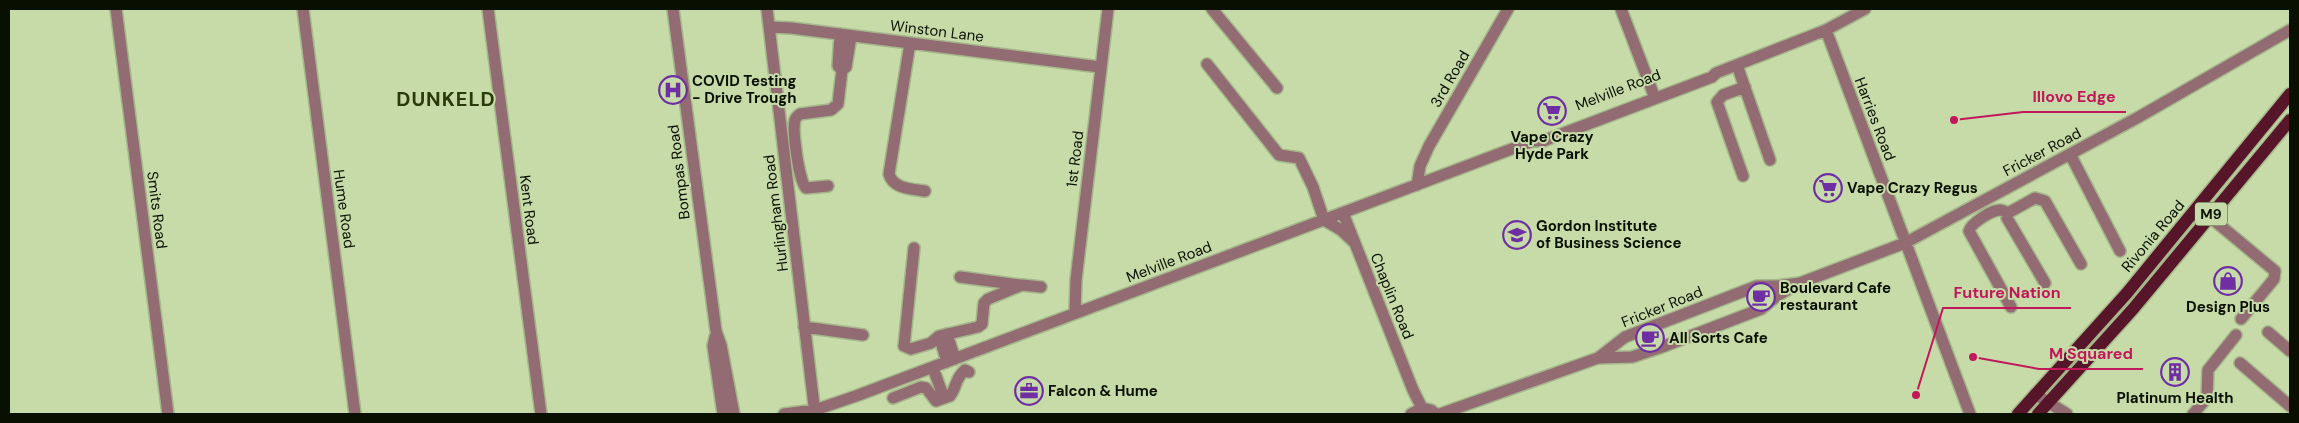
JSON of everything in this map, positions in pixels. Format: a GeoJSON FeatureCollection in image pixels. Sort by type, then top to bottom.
{"type":"FeatureCollection","features":[{"type":"Feature","properties":{"kind":"main road","name":"Rivonia Road"},"geometry":{"type":"LineString","coordinates":[[2035,394],[2127,293],[2290,94]]}},
{"type":"Feature","properties":{"kind":"main road","name":"Rivonia Road"},"geometry":{"type":"LineString","coordinates":[[2048,403],[2133,309],[2290,120]]}},
{"type":"Feature","properties":{"kind":"main road","name":"M9"},"geometry":{"type":"LineString","coordinates":[[2018,414],[2035,394]]}},
{"type":"Feature","properties":{"kind":"main road","name":"M9"},"geometry":{"type":"LineString","coordinates":[[2039,414],[2048,403]]}},
{"type":"Feature","properties":{"kind":"street","name":"Smits Road"},"geometry":{"type":"LineString","coordinates":[[116,9],[168,414]]}},
{"type":"Feature","properties":{"kind":"street","name":"Hume Road"},"geometry":{"type":"LineString","coordinates":[[303,9],[355,414]]}},
{"type":"Feature","properties":{"kind":"street","name":"Kent Road"},"geometry":{"type":"LineString","coordinates":[[488,9],[540,414]]}},
{"type":"Feature","properties":{"kind":"street","name":"Bompas Road"},"geometry":{"type":"LineString","coordinates":[[673,9],[716,331],[721,345],[734,414]]}},
{"type":"Feature","properties":{"kind":"street","name":"Hurlingham Road"},"geometry":{"type":"LineString","coordinates":[[767,9],[815,412]]}},
{"type":"Feature","properties":{"kind":"street","name":"1st Road"},"geometry":{"type":"LineString","coordinates":[[1076,312],[1076,280],[1108,9]]}},
{"type":"Feature","properties":{"kind":"street"},"geometry":{"type":"LineString","coordinates":[[1212,9],[1277,88]]}},
{"type":"Feature","properties":{"kind":"street","name":"3rd Road"},"geometry":{"type":"LineString","coordinates":[[1417,185],[1420,166],[1429,146],[1508,9]]}},
{"type":"Feature","properties":{"kind":"street"},"geometry":{"type":"LineString","coordinates":[[1622,9],[1652,93]]}},
{"type":"Feature","properties":{"kind":"street","name":"Melville Road"},"geometry":{"type":"LineString","coordinates":[[784,414],[815,412],[1395,193],[1533,142],[1543,141],[1624,112],[1712,77],[1716,73],[1826,30],[1865,9]]}},
{"type":"Feature","properties":{"kind":"street","name":"Winston Lane"},"geometry":{"type":"LineString","coordinates":[[770,27],[1100,67]]}},
{"type":"Feature","properties":{"kind":"street","name":"Harries Road"},"geometry":{"type":"LineString","coordinates":[[1826,30],[1970,414]]}},
{"type":"Feature","properties":{"kind":"street","name":"Fricker Road"},"geometry":{"type":"LineString","coordinates":[[1598,358],[1632,357],[1680,340],[1761,309],[1777,296],[1800,283],[1906,243],[2070,154],[2290,30]]}},
{"type":"Feature","properties":{"kind":"street"},"geometry":{"type":"LineString","coordinates":[[828,186],[806,188],[803,186],[795,122],[800,114],[831,110],[836,107],[840,94],[842,70],[838,66],[846,35]]}},
{"type":"Feature","properties":{"kind":"street"},"geometry":{"type":"LineString","coordinates":[[910,43],[889,174],[890,180],[896,185],[925,191]]}},
{"type":"Feature","properties":{"kind":"street"},"geometry":{"type":"LineString","coordinates":[[1207,64],[1279,155],[1299,158],[1313,187],[1324,220],[1342,230],[1355,243]]}},
{"type":"Feature","properties":{"kind":"street"},"geometry":{"type":"LineString","coordinates":[[1737,65],[1770,160]]}},
{"type":"Feature","properties":{"kind":"street","name":"Melville Road"},"geometry":{"type":"LineString","coordinates":[[1533,142],[1540,135],[1710,72],[1716,73]]}},
{"type":"Feature","properties":{"kind":"street"},"geometry":{"type":"LineString","coordinates":[[1743,176],[1717,102],[1723,95],[1745,87]]}},
{"type":"Feature","properties":{"kind":"street"},"geometry":{"type":"LineString","coordinates":[[2070,154],[2120,251]]}},
{"type":"Feature","properties":{"kind":"street","name":"3rd Road"},"geometry":{"type":"LineString","coordinates":[[1395,193],[1420,166]]}},
{"type":"Feature","properties":{"kind":"street"},"geometry":{"type":"LineString","coordinates":[[2012,185],[2023,204]]}},
{"type":"Feature","properties":{"kind":"street"},"geometry":{"type":"LineString","coordinates":[[2008,213],[2035,198],[2045,201],[2081,264]]}},
{"type":"Feature","properties":{"kind":"street"},"geometry":{"type":"LineString","coordinates":[[2198,207],[2275,270],[2274,279],[2241,319]]}},
{"type":"Feature","properties":{"kind":"street"},"geometry":{"type":"LineString","coordinates":[[2008,213],[2002,210],[1995,212],[1972,225],[1969,231],[2011,308]]}},
{"type":"Feature","properties":{"kind":"street","name":"Chaplin Road"},"geometry":{"type":"LineString","coordinates":[[1342,213],[1413,390],[1411,395],[1416,411]]}},
{"type":"Feature","properties":{"kind":"street"},"geometry":{"type":"LineString","coordinates":[[2008,213],[2008,222],[2045,284]]}},
{"type":"Feature","properties":{"kind":"street"},"geometry":{"type":"LineString","coordinates":[[914,248],[904,346],[911,349],[931,343],[943,335],[978,327],[982,324],[984,303],[1022,285]]}},
{"type":"Feature","properties":{"kind":"street"},"geometry":{"type":"LineString","coordinates":[[960,277],[1041,287]]}},
{"type":"Feature","properties":{"kind":"street","name":"Fricker Road"},"geometry":{"type":"LineString","coordinates":[[1440,414],[1452,409],[1455,412],[1598,358],[1625,337],[1757,286],[1800,283]]}},
{"type":"Feature","properties":{"kind":"street"},"geometry":{"type":"LineString","coordinates":[[804,327],[863,334]]}},
{"type":"Feature","properties":{"kind":"street","name":"Bompas Road"},"geometry":{"type":"LineString","coordinates":[[716,331],[713,346],[723,414]]}},
{"type":"Feature","properties":{"kind":"street"},"geometry":{"type":"LineString","coordinates":[[2268,332],[2290,351]]}},
{"type":"Feature","properties":{"kind":"street"},"geometry":{"type":"LineString","coordinates":[[943,335],[951,361]]}},
{"type":"Feature","properties":{"kind":"street"},"geometry":{"type":"LineString","coordinates":[[2193,414],[2206,398],[2208,370],[2236,335]]}},
{"type":"Feature","properties":{"kind":"street"},"geometry":{"type":"LineString","coordinates":[[2240,362],[2290,406]]}},
{"type":"Feature","properties":{"kind":"street"},"geometry":{"type":"LineString","coordinates":[[933,368],[944,398]]}},
{"type":"Feature","properties":{"kind":"street"},"geometry":{"type":"LineString","coordinates":[[893,398],[921,387],[926,388],[936,401],[950,396],[960,374],[965,370],[969,372]]}},
{"type":"Feature","properties":{"kind":"street"},"geometry":{"type":"LineString","coordinates":[[2035,394],[2067,414]]}},
{"type":"Feature","properties":{"kind":"street"},"geometry":{"type":"LineString","coordinates":[[2027,404],[2039,414]]}},
{"type":"Feature","properties":{"kind":"street"},"geometry":{"type":"LineString","coordinates":[[1416,411],[1431,410],[1436,414]]}},
{"type":"Feature","properties":{"kind":"place","name":"COVID Testing - Drive Trough"},"geometry":{"type":"Point","coordinates":[673,90]}},
{"type":"Feature","properties":{"kind":"place","name":"Vape Crazy Hyde Park"},"geometry":{"type":"Point","coordinates":[1552,111]}},
{"type":"Feature","properties":{"kind":"place","name":"Illovo Edge"},"geometry":{"type":"Point","coordinates":[1954,120]}},
{"type":"Feature","properties":{"kind":"place","name":"Vape Crazy Regus"},"geometry":{"type":"Point","coordinates":[1828,188]}},
{"type":"Feature","properties":{"kind":"place","name":"Gordon Institute of Business Science"},"geometry":{"type":"Point","coordinates":[1517,235]}},
{"type":"Feature","properties":{"kind":"place","name":"Design Plus"},"geometry":{"type":"Point","coordinates":[2228,281]}},
{"type":"Feature","properties":{"kind":"place","name":"Boulevard Cafe restaurant"},"geometry":{"type":"Point","coordinates":[1761,297]}},
{"type":"Feature","properties":{"kind":"place","name":"All Sorts Cafe"},"geometry":{"type":"Point","coordinates":[1650,338]}},
{"type":"Feature","properties":{"kind":"place","name":"M Squared"},"geometry":{"type":"Point","coordinates":[1973,357]}},
{"type":"Feature","properties":{"kind":"place","name":"Platinum Health"},"geometry":{"type":"Point","coordinates":[2175,372]}},
{"type":"Feature","properties":{"kind":"place","name":"Falcon & Hume"},"geometry":{"type":"Point","coordinates":[1029,391]}},
{"type":"Feature","properties":{"kind":"place","name":"Future Nation"},"geometry":{"type":"Point","coordinates":[1916,395]}},
{"type":"Feature","properties":{"kind":"district","name":"DUNKELD"},"geometry":{"type":"Point","coordinates":[446,99]}}]}
